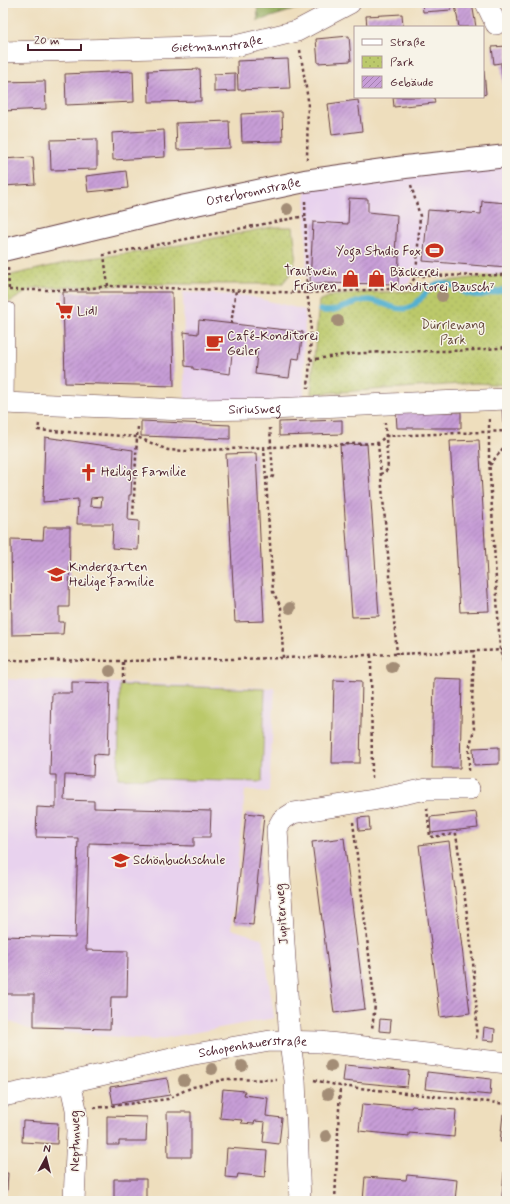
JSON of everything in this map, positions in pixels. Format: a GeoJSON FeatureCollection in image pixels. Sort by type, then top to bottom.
{"type":"FeatureCollection","features":[{"type":"Feature","properties":{"kind":"street","name":"Gietmannstraße"},"geometry":{"type":"LineString","coordinates":[[3,52],[235,46],[297,31],[350,3]]}},
{"type":"Feature","properties":{"kind":"street"},"geometry":{"type":"LineString","coordinates":[[486,3],[496,24]]}},
{"type":"Feature","properties":{"kind":"street","name":"Osterbronnstraße"},"geometry":{"type":"LineString","coordinates":[[4,250],[186,206],[305,181],[405,166],[507,156]]}},
{"type":"Feature","properties":{"kind":"street","name":"Siriusweg"},"geometry":{"type":"LineString","coordinates":[[5,404],[184,410],[307,408],[507,399]]}},
{"type":"Feature","properties":{"kind":"street","name":"Jupiterweg"},"geometry":{"type":"LineString","coordinates":[[300,1201],[295,1080],[290,1042],[277,829],[282,820],[293,813],[351,804],[427,789],[469,789]]}},
{"type":"Feature","properties":{"kind":"street","name":"Schopenhauerstraße"},"geometry":{"type":"LineString","coordinates":[[3,1096],[189,1055],[270,1041],[320,1042],[507,1063]]}},
{"type":"Feature","properties":{"kind":"street","name":"Neptunweg"},"geometry":{"type":"LineString","coordinates":[[70,1082],[76,1109],[77,1131],[74,1201]]}},
{"type":"Feature","properties":{"kind":"lane"},"geometry":{"type":"LineString","coordinates":[[5,404],[9,308]]}},
{"type":"Feature","properties":{"kind":"path"},"geometry":{"type":"LineString","coordinates":[[297,31],[308,100],[308,154],[305,181],[305,216],[307,293],[311,318],[307,408]]}},
{"type":"Feature","properties":{"kind":"path"},"geometry":{"type":"LineString","coordinates":[[3,290],[76,290],[108,286],[307,293],[408,288],[416,276],[420,216],[405,166]]}},
{"type":"Feature","properties":{"kind":"path"},"geometry":{"type":"LineString","coordinates":[[108,286],[104,255],[305,216]]}},
{"type":"Feature","properties":{"kind":"path"},"geometry":{"type":"LineString","coordinates":[[4,250],[9,290],[9,308]]}},
{"type":"Feature","properties":{"kind":"path"},"geometry":{"type":"LineString","coordinates":[[416,276],[507,275]]}},
{"type":"Feature","properties":{"kind":"path"},"geometry":{"type":"LineString","coordinates":[[232,324],[236,290]]}},
{"type":"Feature","properties":{"kind":"path"},"geometry":{"type":"LineString","coordinates":[[310,360],[366,353],[455,351],[507,347]]}},
{"type":"Feature","properties":{"kind":"path"},"geometry":{"type":"LineString","coordinates":[[40,405],[38,430],[137,437],[168,450],[185,451],[272,446],[378,443],[386,436],[507,431]]}},
{"type":"Feature","properties":{"kind":"path"},"geometry":{"type":"LineString","coordinates":[[133,517],[139,408]]}},
{"type":"Feature","properties":{"kind":"path"},"geometry":{"type":"LineString","coordinates":[[489,418],[490,465],[500,650],[507,677]]}},
{"type":"Feature","properties":{"kind":"path"},"geometry":{"type":"LineString","coordinates":[[380,474],[384,473],[388,469],[386,425]]}},
{"type":"Feature","properties":{"kind":"path"},"geometry":{"type":"LineString","coordinates":[[266,478],[272,478],[273,476],[270,432]]}},
{"type":"Feature","properties":{"kind":"path"},"geometry":{"type":"LineString","coordinates":[[378,443],[397,654]]}},
{"type":"Feature","properties":{"kind":"path"},"geometry":{"type":"LineString","coordinates":[[490,465],[507,443]]}},
{"type":"Feature","properties":{"kind":"path"},"geometry":{"type":"LineString","coordinates":[[264,447],[273,592],[281,607],[283,658]]}},
{"type":"Feature","properties":{"kind":"path"},"geometry":{"type":"LineString","coordinates":[[469,789],[469,750],[474,729],[472,704],[474,650]]}},
{"type":"Feature","properties":{"kind":"path"},"geometry":{"type":"LineString","coordinates":[[3,660],[123,661],[283,658],[507,650]]}},
{"type":"Feature","properties":{"kind":"path"},"geometry":{"type":"LineString","coordinates":[[371,655],[373,800]]}},
{"type":"Feature","properties":{"kind":"path"},"geometry":{"type":"LineString","coordinates":[[123,661],[123,683]]}},
{"type":"Feature","properties":{"kind":"path"},"geometry":{"type":"LineString","coordinates":[[427,789],[430,838],[456,834],[469,926],[478,1019],[475,1060]]}},
{"type":"Feature","properties":{"kind":"path"},"geometry":{"type":"LineString","coordinates":[[351,804],[375,1005],[369,1047]]}},
{"type":"Feature","properties":{"kind":"path"},"geometry":{"type":"LineString","coordinates":[[335,1201],[340,1086]]}},
{"type":"Feature","properties":{"kind":"shaded area"},"geometry":{"type":"Polygon","coordinates":[[[507,156],[507,275],[416,271],[408,284],[307,288],[305,181],[507,156]]]}},
{"type":"Feature","properties":{"kind":"shaded area"},"geometry":{"type":"Polygon","coordinates":[[[183,292],[248,296],[305,310],[304,400],[185,410],[183,292]]]}},
{"type":"Feature","properties":{"kind":"shaded area","name":"Schönbuchschule"},"geometry":{"type":"Polygon","coordinates":[[[3,679],[275,688],[269,792],[245,790],[231,929],[263,939],[274,1018],[154,1040],[28,1029],[3,1019],[3,679]]]}},
{"type":"Feature","properties":{"kind":"green space"},"geometry":{"type":"Polygon","coordinates":[[[257,3],[316,3],[258,21],[257,3]]]}},
{"type":"Feature","properties":{"kind":"green space"},"geometry":{"type":"Polygon","coordinates":[[[272,227],[293,227],[296,254],[293,271],[282,284],[146,284],[33,288],[3,306],[3,277],[82,259],[148,251],[272,227]]]}},
{"type":"Feature","properties":{"kind":"green space","name":"Dürrlewang Park"},"geometry":{"type":"Polygon","coordinates":[[[507,274],[507,385],[476,383],[311,394],[319,301],[331,296],[358,293],[413,291],[438,282],[507,274]]]}},
{"type":"Feature","properties":{"kind":"green space"},"geometry":{"type":"Polygon","coordinates":[[[120,685],[265,689],[262,782],[118,778],[120,685]]]}},
{"type":"Feature","properties":{"kind":"building"},"geometry":{"type":"Polygon","coordinates":[[[422,3],[451,3],[451,10],[423,12],[422,3]]]}},
{"type":"Feature","properties":{"kind":"building"},"geometry":{"type":"Polygon","coordinates":[[[472,3],[476,26],[459,26],[455,5],[472,3]]]}},
{"type":"Feature","properties":{"kind":"building"},"geometry":{"type":"Polygon","coordinates":[[[402,14],[403,26],[367,26],[366,16],[402,14]]]}},
{"type":"Feature","properties":{"kind":"building"},"geometry":{"type":"Polygon","coordinates":[[[349,36],[351,61],[318,63],[316,39],[349,36]]]}},
{"type":"Feature","properties":{"kind":"building"},"geometry":{"type":"Polygon","coordinates":[[[507,46],[507,62],[494,64],[492,47],[507,46]]]}},
{"type":"Feature","properties":{"kind":"building"},"geometry":{"type":"Polygon","coordinates":[[[288,59],[290,88],[238,90],[237,61],[288,59]]]}},
{"type":"Feature","properties":{"kind":"building"},"geometry":{"type":"Polygon","coordinates":[[[501,64],[507,64],[507,95],[504,95],[501,64]]]}},
{"type":"Feature","properties":{"kind":"building"},"geometry":{"type":"Polygon","coordinates":[[[200,69],[201,101],[149,102],[148,71],[200,69]]]}},
{"type":"Feature","properties":{"kind":"building"},"geometry":{"type":"Polygon","coordinates":[[[133,71],[134,102],[66,105],[65,74],[133,71]]]}},
{"type":"Feature","properties":{"kind":"building"},"geometry":{"type":"Polygon","coordinates":[[[484,71],[486,94],[484,95],[484,71]]]}},
{"type":"Feature","properties":{"kind":"building"},"geometry":{"type":"Polygon","coordinates":[[[235,73],[235,91],[214,92],[214,74],[235,73]]]}},
{"type":"Feature","properties":{"kind":"building"},"geometry":{"type":"Polygon","coordinates":[[[45,81],[46,109],[3,111],[3,82],[45,81]]]}},
{"type":"Feature","properties":{"kind":"building"},"geometry":{"type":"Polygon","coordinates":[[[393,98],[434,98],[435,103],[394,107],[393,98]]]}},
{"type":"Feature","properties":{"kind":"building"},"geometry":{"type":"Polygon","coordinates":[[[358,100],[362,131],[332,135],[328,104],[358,100]]]}},
{"type":"Feature","properties":{"kind":"building"},"geometry":{"type":"Polygon","coordinates":[[[282,112],[283,141],[242,142],[241,114],[282,112]]]}},
{"type":"Feature","properties":{"kind":"building"},"geometry":{"type":"Polygon","coordinates":[[[229,121],[230,148],[177,150],[176,123],[229,121]]]}},
{"type":"Feature","properties":{"kind":"building"},"geometry":{"type":"Polygon","coordinates":[[[164,130],[165,157],[113,160],[112,133],[164,130]]]}},
{"type":"Feature","properties":{"kind":"building"},"geometry":{"type":"Polygon","coordinates":[[[97,139],[97,169],[51,170],[50,140],[97,139]]]}},
{"type":"Feature","properties":{"kind":"building"},"geometry":{"type":"Polygon","coordinates":[[[33,157],[35,184],[3,186],[3,159],[33,157]]]}},
{"type":"Feature","properties":{"kind":"building"},"geometry":{"type":"Polygon","coordinates":[[[126,171],[128,188],[88,192],[86,176],[126,171]]]}},
{"type":"Feature","properties":{"kind":"building"},"geometry":{"type":"Polygon","coordinates":[[[349,198],[368,199],[368,212],[397,215],[395,257],[399,256],[398,284],[310,283],[313,222],[348,224],[349,198]]]}},
{"type":"Feature","properties":{"kind":"building"},"geometry":{"type":"Polygon","coordinates":[[[482,201],[507,203],[505,245],[507,245],[507,268],[423,261],[428,210],[481,214],[482,201]]]}},
{"type":"Feature","properties":{"kind":"building"},"geometry":{"type":"Polygon","coordinates":[[[63,292],[172,292],[174,386],[65,383],[63,292]]]}},
{"type":"Feature","properties":{"kind":"building"},"geometry":{"type":"Polygon","coordinates":[[[199,320],[303,332],[299,359],[292,358],[289,378],[255,374],[257,353],[243,351],[243,354],[232,353],[230,374],[193,369],[193,367],[185,366],[184,332],[198,334],[199,320]]]}},
{"type":"Feature","properties":{"kind":"building"},"geometry":{"type":"Polygon","coordinates":[[[502,406],[507,406],[507,422],[503,422],[502,406]]]}},
{"type":"Feature","properties":{"kind":"building"},"geometry":{"type":"Polygon","coordinates":[[[396,412],[461,412],[461,428],[397,428],[396,412]]]}},
{"type":"Feature","properties":{"kind":"building"},"geometry":{"type":"Polygon","coordinates":[[[342,420],[342,434],[279,436],[279,422],[342,420]]]}},
{"type":"Feature","properties":{"kind":"building"},"geometry":{"type":"Polygon","coordinates":[[[141,421],[230,425],[230,439],[141,436],[141,421]]]}},
{"type":"Feature","properties":{"kind":"building","name":"Heilige Familie"},"geometry":{"type":"Polygon","coordinates":[[[45,437],[133,450],[131,495],[129,495],[128,520],[139,521],[138,550],[112,548],[113,524],[77,524],[78,499],[43,502],[45,437]],[[102,497],[91,498],[90,506],[101,507],[102,497]]]}},
{"type":"Feature","properties":{"kind":"building"},"geometry":{"type":"Polygon","coordinates":[[[479,440],[489,611],[460,612],[450,441],[479,440]]]}},
{"type":"Feature","properties":{"kind":"building"},"geometry":{"type":"Polygon","coordinates":[[[367,444],[379,616],[352,617],[340,445],[367,444]]]}},
{"type":"Feature","properties":{"kind":"building"},"geometry":{"type":"Polygon","coordinates":[[[256,453],[264,621],[235,622],[226,454],[256,453]]]}},
{"type":"Feature","properties":{"kind":"building"},"geometry":{"type":"Polygon","coordinates":[[[44,527],[70,527],[69,607],[59,607],[59,622],[64,622],[63,634],[12,635],[11,539],[43,540],[44,527]]]}},
{"type":"Feature","properties":{"kind":"building"},"geometry":{"type":"Polygon","coordinates":[[[434,678],[462,679],[460,768],[432,768],[434,678]]]}},
{"type":"Feature","properties":{"kind":"building"},"geometry":{"type":"Polygon","coordinates":[[[334,680],[362,681],[360,763],[332,763],[334,680]]]}},
{"type":"Feature","properties":{"kind":"building","name":"Schönbuchschule"},"geometry":{"type":"Polygon","coordinates":[[[72,682],[110,683],[108,755],[94,754],[93,776],[65,775],[64,800],[94,801],[94,808],[211,811],[210,837],[194,837],[194,846],[89,843],[86,950],[128,951],[127,997],[111,997],[110,1029],[34,1027],[34,994],[3,994],[3,936],[75,938],[78,838],[36,837],[37,807],[56,808],[56,775],[50,775],[52,693],[72,693],[72,682]]]}},
{"type":"Feature","properties":{"kind":"building"},"geometry":{"type":"Polygon","coordinates":[[[499,747],[499,764],[474,765],[473,748],[499,747]]]}},
{"type":"Feature","properties":{"kind":"building"},"geometry":{"type":"Polygon","coordinates":[[[476,812],[478,828],[431,833],[430,817],[476,812]]]}},
{"type":"Feature","properties":{"kind":"building"},"geometry":{"type":"Polygon","coordinates":[[[246,813],[264,815],[253,925],[235,923],[246,813]]]}},
{"type":"Feature","properties":{"kind":"building"},"geometry":{"type":"Polygon","coordinates":[[[369,817],[370,830],[359,831],[358,818],[369,817]]]}},
{"type":"Feature","properties":{"kind":"building"},"geometry":{"type":"Polygon","coordinates":[[[344,838],[365,1009],[334,1013],[312,842],[344,838]]]}},
{"type":"Feature","properties":{"kind":"building"},"geometry":{"type":"Polygon","coordinates":[[[449,841],[470,1013],[440,1017],[419,845],[449,841]]]}},
{"type":"Feature","properties":{"kind":"building"},"geometry":{"type":"Polygon","coordinates":[[[380,1019],[391,1020],[390,1032],[379,1031],[380,1019]]]}},
{"type":"Feature","properties":{"kind":"building"},"geometry":{"type":"Polygon","coordinates":[[[484,1027],[495,1029],[494,1041],[483,1040],[484,1027]]]}},
{"type":"Feature","properties":{"kind":"building"},"geometry":{"type":"Polygon","coordinates":[[[345,1065],[409,1071],[407,1087],[343,1081],[345,1065]]]}},
{"type":"Feature","properties":{"kind":"building"},"geometry":{"type":"Polygon","coordinates":[[[427,1072],[491,1079],[490,1095],[425,1089],[427,1072]]]}},
{"type":"Feature","properties":{"kind":"building"},"geometry":{"type":"Polygon","coordinates":[[[167,1078],[170,1095],[113,1104],[110,1087],[167,1078]]]}},
{"type":"Feature","properties":{"kind":"building"},"geometry":{"type":"Polygon","coordinates":[[[223,1089],[245,1091],[244,1095],[268,1098],[266,1116],[282,1118],[279,1144],[263,1142],[265,1122],[255,1121],[254,1124],[241,1123],[242,1120],[220,1118],[223,1089]]]}},
{"type":"Feature","properties":{"kind":"building"},"geometry":{"type":"Polygon","coordinates":[[[362,1104],[456,1110],[454,1137],[409,1133],[409,1136],[359,1131],[362,1104]]]}},
{"type":"Feature","properties":{"kind":"building"},"geometry":{"type":"Polygon","coordinates":[[[167,1112],[191,1112],[191,1157],[168,1157],[167,1112]]]}},
{"type":"Feature","properties":{"kind":"building"},"geometry":{"type":"Polygon","coordinates":[[[503,1114],[507,1115],[507,1142],[500,1142],[503,1114]]]}},
{"type":"Feature","properties":{"kind":"building"},"geometry":{"type":"Polygon","coordinates":[[[107,1116],[147,1117],[146,1141],[119,1141],[119,1145],[107,1145],[107,1116]]]}},
{"type":"Feature","properties":{"kind":"building"},"geometry":{"type":"Polygon","coordinates":[[[23,1121],[58,1123],[57,1144],[22,1142],[23,1121]]]}},
{"type":"Feature","properties":{"kind":"building"},"geometry":{"type":"Polygon","coordinates":[[[227,1148],[267,1151],[265,1177],[238,1174],[237,1178],[225,1177],[227,1148]]]}},
{"type":"Feature","properties":{"kind":"building"},"geometry":{"type":"Polygon","coordinates":[[[504,1172],[507,1172],[507,1197],[502,1196],[504,1172]]]}},
{"type":"Feature","properties":{"kind":"building"},"geometry":{"type":"Polygon","coordinates":[[[3,1173],[8,1173],[7,1190],[3,1190],[3,1173]]]}},
{"type":"Feature","properties":{"kind":"building"},"geometry":{"type":"Polygon","coordinates":[[[407,1175],[457,1180],[455,1201],[363,1201],[365,1177],[406,1180],[407,1175]]]}},
{"type":"Feature","properties":{"kind":"building"},"geometry":{"type":"Polygon","coordinates":[[[114,1179],[146,1179],[146,1201],[114,1201],[114,1179]]]}},
{"type":"Feature","properties":{"kind":"waterway"},"geometry":{"type":"LineString","coordinates":[[320,310],[331,311],[367,300],[403,309],[408,308],[413,306],[433,286],[443,283],[449,284],[465,293],[473,295],[488,294],[507,289]]}},
{"type":"Feature","properties":{"kind":"place","name":"Yoga Studio Fox"},"geometry":{"type":"Point","coordinates":[434,251]}},
{"type":"Feature","properties":{"kind":"place","name":"Trautwein Frisuren"},"geometry":{"type":"Point","coordinates":[350,278]}},
{"type":"Feature","properties":{"kind":"place","name":"Bäckerei Konditorei Bausch⁷"},"geometry":{"type":"Point","coordinates":[377,279]}},
{"type":"Feature","properties":{"kind":"place","name":"Lidl"},"geometry":{"type":"Point","coordinates":[64,311]}},
{"type":"Feature","properties":{"kind":"place","name":"Café-Konditorei Geiler"},"geometry":{"type":"Point","coordinates":[214,343]}},
{"type":"Feature","properties":{"kind":"place","name":"Heilige Familie"},"geometry":{"type":"Point","coordinates":[88,472]}},
{"type":"Feature","properties":{"kind":"place","name":"Kindergarten Heilige Familie"},"geometry":{"type":"Point","coordinates":[56,574]}},
{"type":"Feature","properties":{"kind":"place","name":"Schönbuchschule"},"geometry":{"type":"Point","coordinates":[120,860]}}]}
